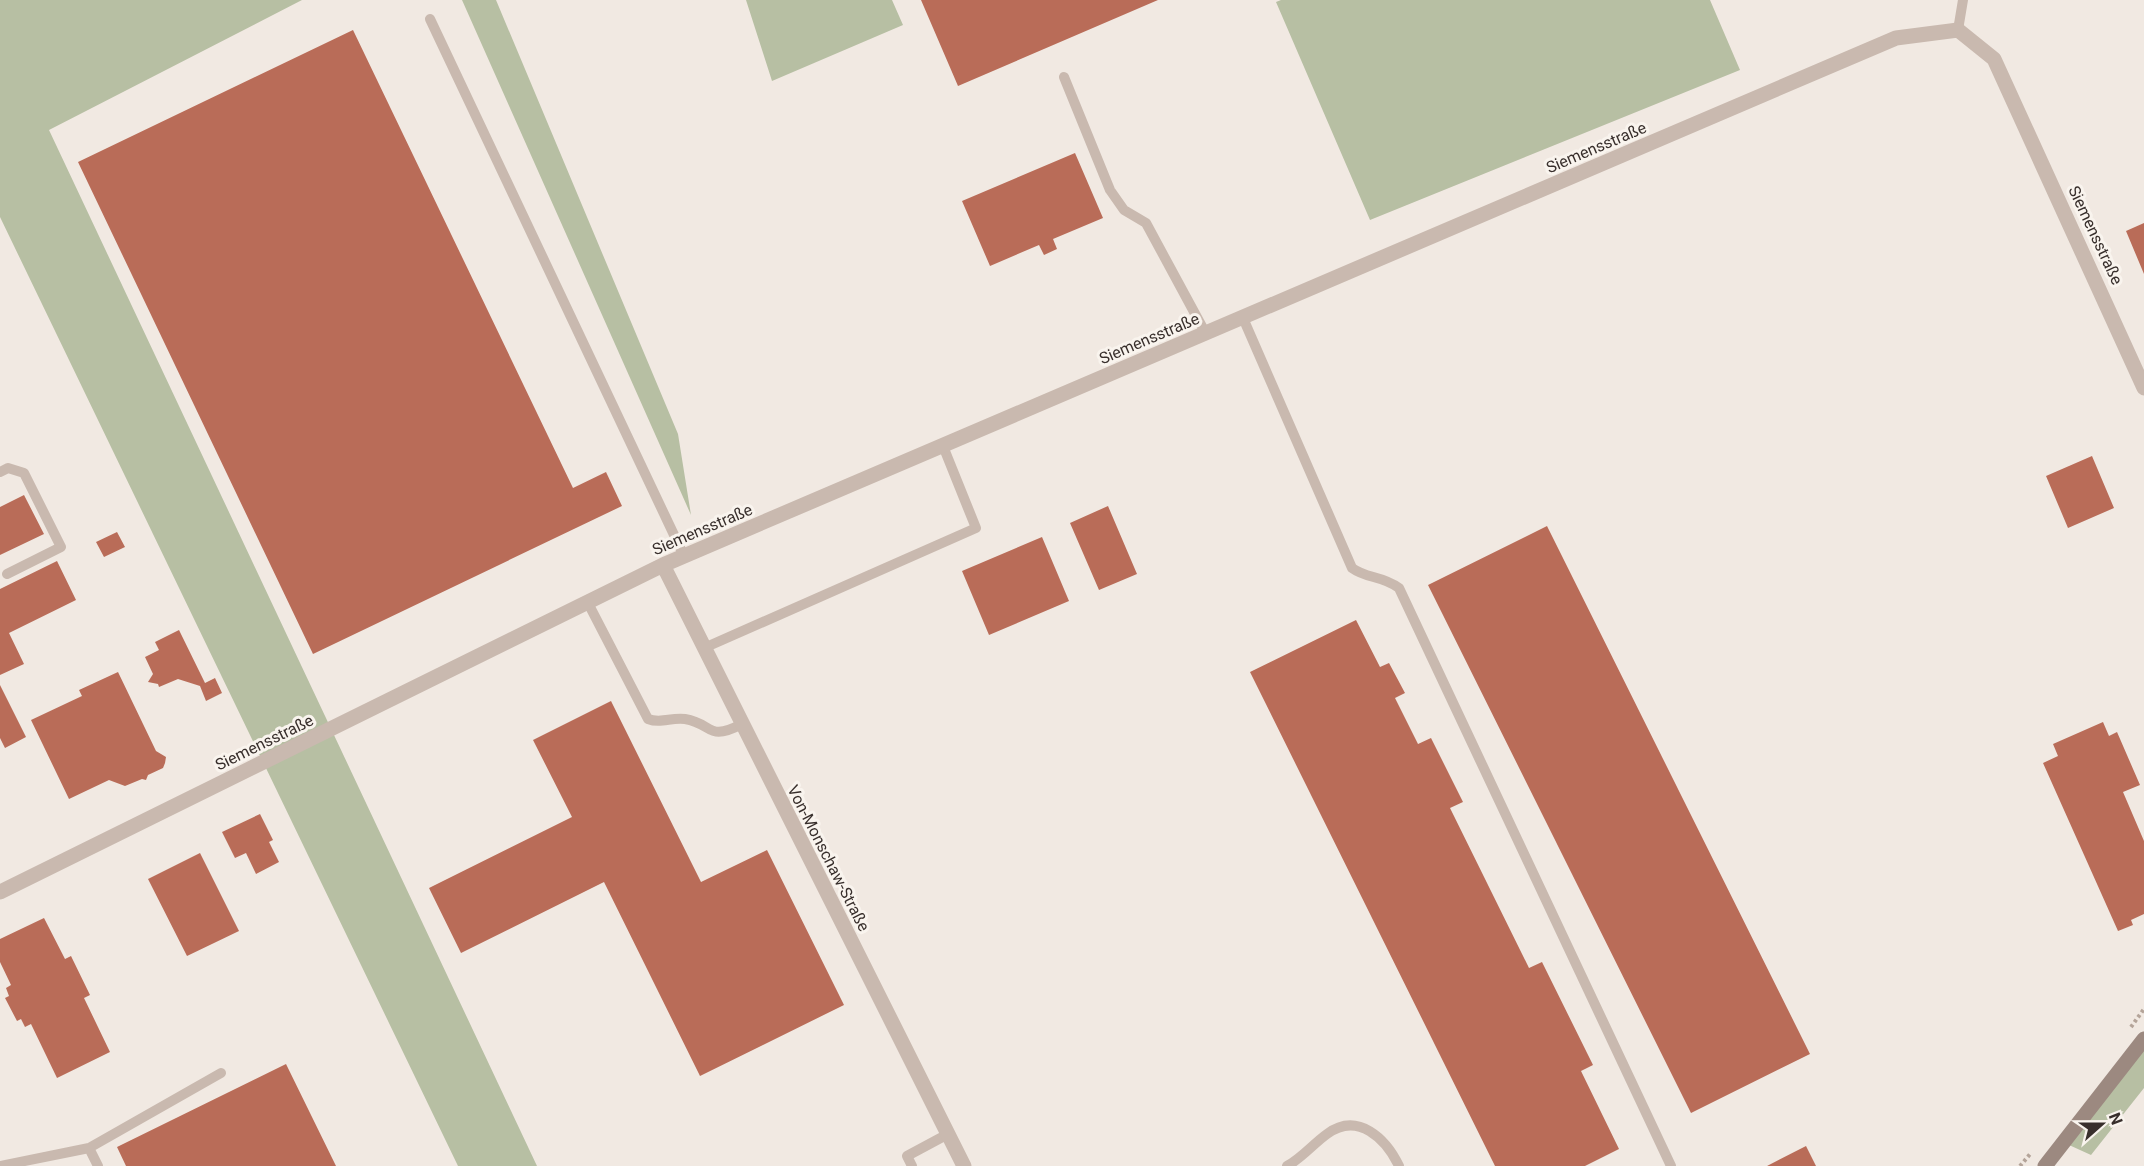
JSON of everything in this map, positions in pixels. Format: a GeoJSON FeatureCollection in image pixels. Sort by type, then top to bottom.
{"type":"FeatureCollection","features":[{"type":"Feature","properties":{"kind":"street","name":"Siemensstraße"},"geometry":{"type":"LineString","coordinates":[[0,892],[663,565],[1896,38],[1958,30],[1994,59],[2144,388]]}},
{"type":"Feature","properties":{"kind":"street","name":"Von-Monschaw-Straße"},"geometry":{"type":"LineString","coordinates":[[663,565],[964,1166]]}},
{"type":"Feature","properties":{"kind":"street"},"geometry":{"type":"LineString","coordinates":[[2045,1166],[2144,1039]]}},
{"type":"Feature","properties":{"kind":"lane"},"geometry":{"type":"LineString","coordinates":[[1958,30],[1964,0]]}},
{"type":"Feature","properties":{"kind":"lane"},"geometry":{"type":"LineString","coordinates":[[430,19],[684,556]]}},
{"type":"Feature","properties":{"kind":"lane"},"geometry":{"type":"LineString","coordinates":[[1064,77],[1110,190],[1124,210],[1146,223],[1206,333]]}},
{"type":"Feature","properties":{"kind":"lane"},"geometry":{"type":"LineString","coordinates":[[1243,318],[1352,568],[1359,574],[1386,579],[1399,588],[1671,1166]]}},
{"type":"Feature","properties":{"kind":"lane"},"geometry":{"type":"LineString","coordinates":[[704,648],[976,528],[943,446]]}},
{"type":"Feature","properties":{"kind":"lane"},"geometry":{"type":"LineString","coordinates":[[0,472],[8,468],[24,473],[61,547],[6,574]]}},
{"type":"Feature","properties":{"kind":"lane"},"geometry":{"type":"LineString","coordinates":[[588,603],[641,711],[648,719],[657,723],[686,719],[715,733],[726,732],[742,724]]}},
{"type":"Feature","properties":{"kind":"lane"},"geometry":{"type":"LineString","coordinates":[[0,1166],[89,1148],[221,1073]]}},
{"type":"Feature","properties":{"kind":"lane"},"geometry":{"type":"LineString","coordinates":[[1287,1166],[1329,1132],[1348,1125],[1379,1136],[1392,1150],[1399,1166]]}},
{"type":"Feature","properties":{"kind":"lane"},"geometry":{"type":"LineString","coordinates":[[912,1166],[907,1156],[948,1134]]}},
{"type":"Feature","properties":{"kind":"lane"},"geometry":{"type":"LineString","coordinates":[[89,1148],[98,1166]]}},
{"type":"Feature","properties":{"kind":"green space"},"geometry":{"type":"Polygon","coordinates":[[[0,0],[302,0],[49,130],[537,1166],[458,1166],[0,217],[0,0]]]}},
{"type":"Feature","properties":{"kind":"green space"},"geometry":{"type":"Polygon","coordinates":[[[462,0],[496,0],[678,434],[691,515],[462,0]]]}},
{"type":"Feature","properties":{"kind":"green space"},"geometry":{"type":"Polygon","coordinates":[[[746,0],[892,0],[903,25],[772,81],[746,0]]]}},
{"type":"Feature","properties":{"kind":"green space"},"geometry":{"type":"Polygon","coordinates":[[[1281,0],[1710,0],[1740,70],[1370,220],[1276,2],[1281,0]]]}},
{"type":"Feature","properties":{"kind":"green space"},"geometry":{"type":"Polygon","coordinates":[[[2144,1050],[2144,1088],[2091,1155],[2069,1145],[2144,1050]]]}},
{"type":"Feature","properties":{"kind":"building"},"geometry":{"type":"Polygon","coordinates":[[[921,0],[1158,0],[958,86],[921,0]]]}},
{"type":"Feature","properties":{"kind":"building"},"geometry":{"type":"Polygon","coordinates":[[[353,30],[573,488],[606,472],[622,506],[313,654],[78,162],[353,30]]]}},
{"type":"Feature","properties":{"kind":"building"},"geometry":{"type":"Polygon","coordinates":[[[1075,153],[1103,218],[1053,239],[1057,249],[1044,255],[1039,245],[990,266],[962,201],[1075,153]]]}},
{"type":"Feature","properties":{"kind":"building"},"geometry":{"type":"Polygon","coordinates":[[[2144,223],[2144,274],[2126,231],[2144,223]]]}},
{"type":"Feature","properties":{"kind":"building"},"geometry":{"type":"Polygon","coordinates":[[[2092,456],[2114,508],[2068,528],[2046,476],[2092,456]]]}},
{"type":"Feature","properties":{"kind":"building"},"geometry":{"type":"Polygon","coordinates":[[[24,495],[44,534],[0,555],[0,507],[24,495]]]}},
{"type":"Feature","properties":{"kind":"building"},"geometry":{"type":"Polygon","coordinates":[[[1108,506],[1137,574],[1099,590],[1070,523],[1108,506]]]}},
{"type":"Feature","properties":{"kind":"building"},"geometry":{"type":"Polygon","coordinates":[[[1547,526],[1810,1054],[1691,1113],[1428,585],[1547,526]]]}},
{"type":"Feature","properties":{"kind":"building"},"geometry":{"type":"Polygon","coordinates":[[[117,532],[125,547],[104,557],[96,542],[117,532]]]}},
{"type":"Feature","properties":{"kind":"building"},"geometry":{"type":"Polygon","coordinates":[[[1042,537],[1069,601],[989,635],[962,571],[1042,537]]]}},
{"type":"Feature","properties":{"kind":"building"},"geometry":{"type":"Polygon","coordinates":[[[57,561],[76,600],[9,633],[24,664],[0,675],[0,589],[57,561]]]}},
{"type":"Feature","properties":{"kind":"building"},"geometry":{"type":"Polygon","coordinates":[[[1356,620],[1380,667],[1389,663],[1405,693],[1395,698],[1418,744],[1431,738],[1463,802],[1450,808],[1529,968],[1542,962],[1593,1065],[1581,1071],[1619,1149],[1585,1166],[1495,1166],[1250,672],[1356,620]]]}},
{"type":"Feature","properties":{"kind":"building"},"geometry":{"type":"Polygon","coordinates":[[[179,630],[205,683],[215,678],[222,693],[206,701],[200,686],[178,679],[159,687],[158,684],[148,682],[153,674],[145,657],[159,650],[155,642],[179,630]]]}},
{"type":"Feature","properties":{"kind":"building"},"geometry":{"type":"Polygon","coordinates":[[[118,672],[156,751],[166,757],[165,763],[163,768],[148,775],[146,780],[142,779],[125,786],[109,780],[69,799],[31,720],[82,696],[79,690],[118,672]]]}},
{"type":"Feature","properties":{"kind":"building"},"geometry":{"type":"Polygon","coordinates":[[[0,685],[26,737],[5,748],[0,738],[0,685]]]}},
{"type":"Feature","properties":{"kind":"building"},"geometry":{"type":"Polygon","coordinates":[[[611,701],[701,882],[767,850],[844,1005],[700,1076],[604,882],[461,953],[429,888],[572,817],[533,740],[611,701]]]}},
{"type":"Feature","properties":{"kind":"building"},"geometry":{"type":"Polygon","coordinates":[[[2103,722],[2109,736],[2117,732],[2140,785],[2123,792],[2144,841],[2144,914],[2131,920],[2133,925],[2118,931],[2043,763],[2058,756],[2053,744],[2103,722]]]}},
{"type":"Feature","properties":{"kind":"building"},"geometry":{"type":"Polygon","coordinates":[[[260,814],[273,840],[269,842],[279,862],[256,874],[246,853],[235,858],[222,832],[260,814]]]}},
{"type":"Feature","properties":{"kind":"building"},"geometry":{"type":"Polygon","coordinates":[[[200,853],[239,931],[187,956],[148,879],[200,853]]]}},
{"type":"Feature","properties":{"kind":"building"},"geometry":{"type":"Polygon","coordinates":[[[44,918],[65,959],[71,956],[90,995],[84,998],[110,1052],[57,1078],[31,1024],[25,1027],[21,1019],[17,1021],[5,998],[9,996],[6,988],[11,985],[0,962],[0,939],[44,918]]]}},
{"type":"Feature","properties":{"kind":"building"},"geometry":{"type":"Polygon","coordinates":[[[286,1064],[336,1166],[126,1166],[117,1147],[286,1064]]]}},
{"type":"Feature","properties":{"kind":"building"},"geometry":{"type":"Polygon","coordinates":[[[1806,1146],[1816,1166],[1767,1166],[1806,1146]]]}}]}
